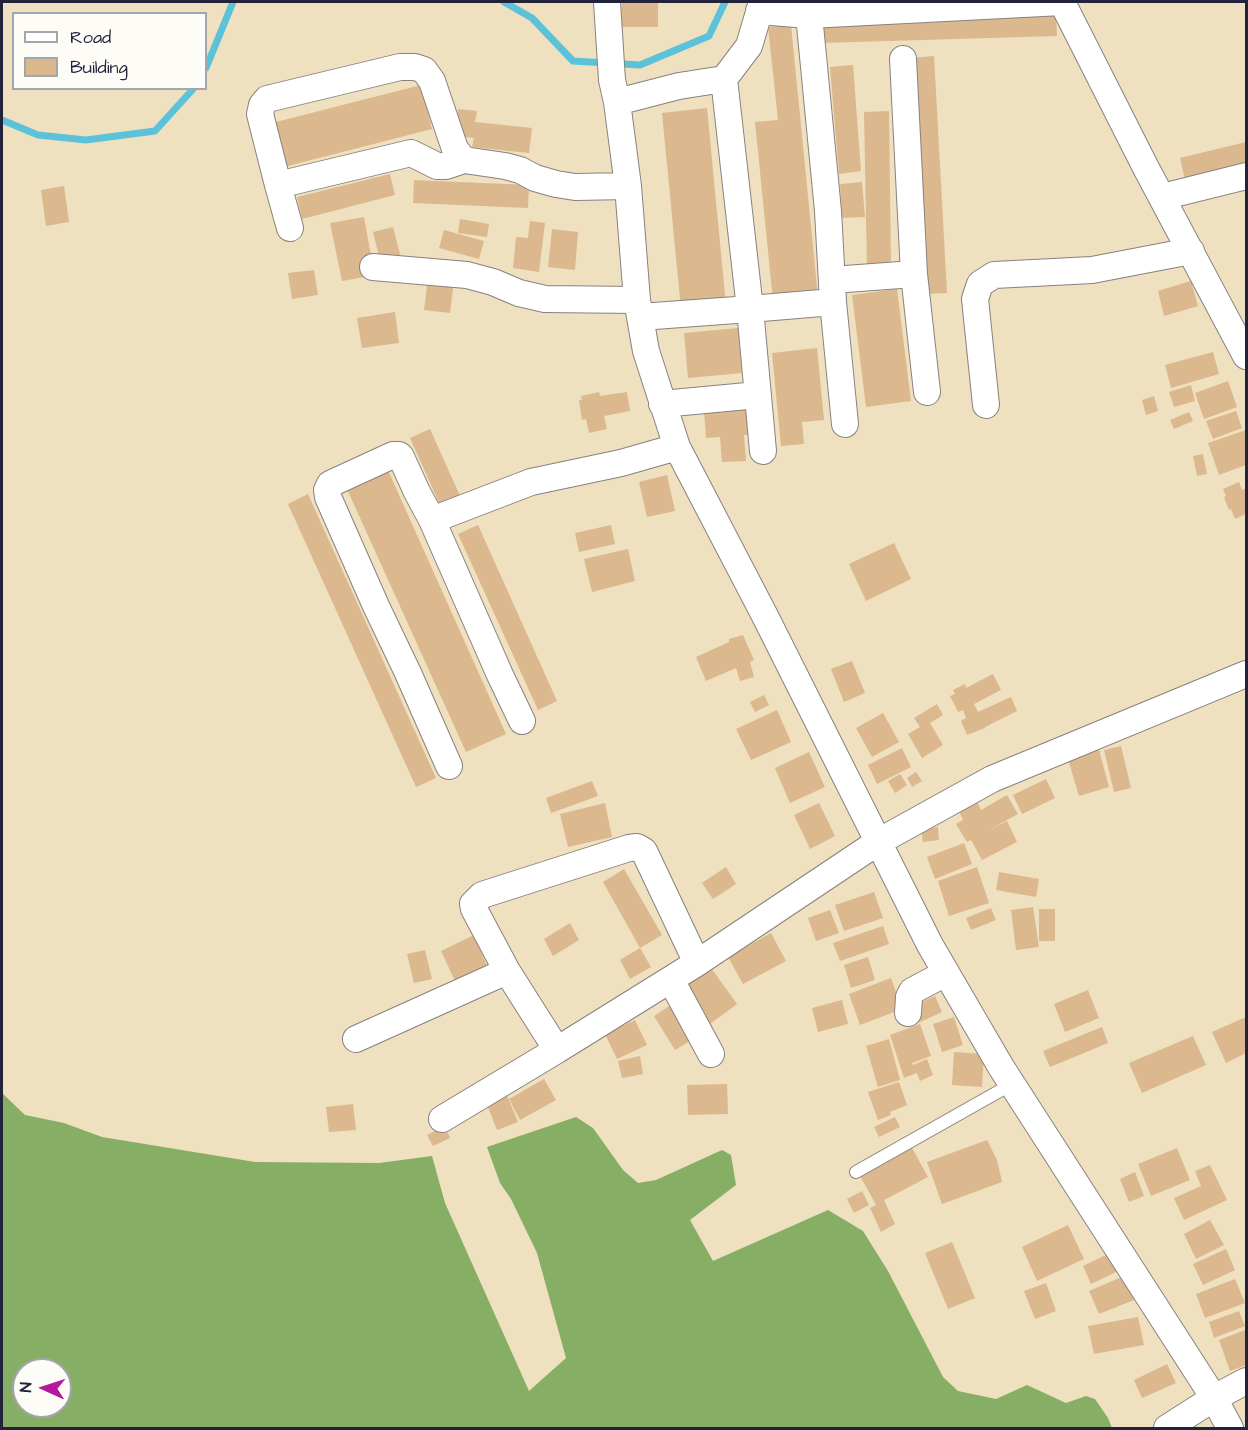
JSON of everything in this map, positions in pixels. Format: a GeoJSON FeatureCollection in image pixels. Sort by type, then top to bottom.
{"type":"FeatureCollection","features":[{"type":"Feature","properties":{"kind":"street"},"geometry":{"type":"LineString","coordinates":[[607,2],[609,45],[628,186],[639,308],[646,351],[677,447],[765,616],[930,945],[1012,1084],[1214,1398],[1230,1428]]}},
{"type":"Feature","properties":{"kind":"street"},"geometry":{"type":"LineString","coordinates":[[763,451],[750,309],[724,79],[748,46],[760,6],[809,15],[1062,2],[1246,356]]}},
{"type":"Feature","properties":{"kind":"street"},"geometry":{"type":"LineString","coordinates":[[809,15],[845,424]]}},
{"type":"Feature","properties":{"kind":"street"},"geometry":{"type":"LineString","coordinates":[[903,60],[914,274],[927,392]]}},
{"type":"Feature","properties":{"kind":"street"},"geometry":{"type":"LineString","coordinates":[[290,228],[260,114],[262,105],[267,99],[400,67],[415,67],[424,70],[432,81],[459,155]]}},
{"type":"Feature","properties":{"kind":"street"},"geometry":{"type":"LineString","coordinates":[[615,91],[679,86],[724,79]]}},
{"type":"Feature","properties":{"kind":"street"},"geometry":{"type":"LineString","coordinates":[[278,185],[442,145],[459,155],[519,170],[535,178],[556,184],[575,187],[628,186]]}},
{"type":"Feature","properties":{"kind":"street"},"geometry":{"type":"LineString","coordinates":[[1162,196],[1246,176]]}},
{"type":"Feature","properties":{"kind":"street"},"geometry":{"type":"LineString","coordinates":[[986,405],[975,299],[980,284],[994,275],[1092,270],[1191,251]]}},
{"type":"Feature","properties":{"kind":"street"},"geometry":{"type":"LineString","coordinates":[[373,267],[467,275],[493,282],[519,293],[545,299],[639,308],[750,309],[914,274]]}},
{"type":"Feature","properties":{"kind":"street"},"geometry":{"type":"LineString","coordinates":[[662,404],[758,396]]}},
{"type":"Feature","properties":{"kind":"street"},"geometry":{"type":"LineString","coordinates":[[432,520],[531,482],[621,463],[677,447]]}},
{"type":"Feature","properties":{"kind":"street"},"geometry":{"type":"LineString","coordinates":[[449,766],[328,497],[327,490],[330,484],[393,454],[401,457],[432,520],[522,721]]}},
{"type":"Feature","properties":{"kind":"street"},"geometry":{"type":"LineString","coordinates":[[442,1119],[671,980],[878,842],[992,779],[1246,674]]}},
{"type":"Feature","properties":{"kind":"street"},"geometry":{"type":"LineString","coordinates":[[557,1050],[507,971],[474,909],[473,904],[482,894],[637,847],[644,850],[697,963]]}},
{"type":"Feature","properties":{"kind":"street"},"geometry":{"type":"LineString","coordinates":[[356,1039],[507,971]]}},
{"type":"Feature","properties":{"kind":"street"},"geometry":{"type":"LineString","coordinates":[[908,1013],[909,997],[912,991],[946,973]]}},
{"type":"Feature","properties":{"kind":"street"},"geometry":{"type":"LineString","coordinates":[[671,980],[711,1054]]}},
{"type":"Feature","properties":{"kind":"street"},"geometry":{"type":"LineString","coordinates":[[1167,1428],[1246,1381]]}},
{"type":"Feature","properties":{"kind":"lane"},"geometry":{"type":"LineString","coordinates":[[856,1172],[1012,1084]]}},
{"type":"Feature","properties":{"kind":"green space"},"geometry":{"type":"Polygon","coordinates":[[[2,1093],[25,1115],[64,1123],[102,1137],[255,1162],[379,1163],[432,1156],[445,1203],[529,1391],[566,1358],[537,1253],[511,1199],[500,1183],[487,1147],[576,1117],[593,1128],[623,1170],[638,1183],[656,1180],[722,1150],[731,1155],[736,1185],[690,1220],[713,1261],[828,1210],[863,1231],[888,1271],[943,1377],[958,1391],[996,1399],[1027,1385],[1066,1403],[1086,1396],[1095,1399],[1112,1428],[2,1428],[2,1093]]]}},
{"type":"Feature","properties":{"kind":"building"},"geometry":{"type":"Polygon","coordinates":[[[622,2],[658,2],[658,27],[621,27],[622,2]]]}},
{"type":"Feature","properties":{"kind":"building"},"geometry":{"type":"Polygon","coordinates":[[[1056,14],[1057,36],[821,43],[821,20],[1056,14]]]}},
{"type":"Feature","properties":{"kind":"building"},"geometry":{"type":"Polygon","coordinates":[[[791,25],[818,297],[773,301],[755,122],[778,120],[768,27],[791,25]]]}},
{"type":"Feature","properties":{"kind":"building"},"geometry":{"type":"Polygon","coordinates":[[[934,56],[947,293],[925,294],[911,58],[934,56]]]}},
{"type":"Feature","properties":{"kind":"building"},"geometry":{"type":"Polygon","coordinates":[[[853,65],[861,171],[839,174],[830,67],[853,65]]]}},
{"type":"Feature","properties":{"kind":"building"},"geometry":{"type":"Polygon","coordinates":[[[421,85],[432,129],[284,167],[272,123],[421,85]]]}},
{"type":"Feature","properties":{"kind":"building"},"geometry":{"type":"Polygon","coordinates":[[[707,108],[726,305],[681,309],[662,113],[707,108]]]}},
{"type":"Feature","properties":{"kind":"building"},"geometry":{"type":"Polygon","coordinates":[[[458,109],[477,111],[475,122],[532,128],[529,153],[472,147],[474,138],[456,136],[458,109]]]}},
{"type":"Feature","properties":{"kind":"building"},"geometry":{"type":"Polygon","coordinates":[[[889,111],[891,267],[867,268],[864,112],[889,111]]]}},
{"type":"Feature","properties":{"kind":"building"},"geometry":{"type":"Polygon","coordinates":[[[1246,142],[1246,165],[1185,180],[1180,158],[1246,142]]]}},
{"type":"Feature","properties":{"kind":"building"},"geometry":{"type":"Polygon","coordinates":[[[390,174],[395,195],[302,219],[297,197],[390,174]]]}},
{"type":"Feature","properties":{"kind":"building"},"geometry":{"type":"Polygon","coordinates":[[[414,180],[529,185],[528,208],[413,203],[414,180]]]}},
{"type":"Feature","properties":{"kind":"building"},"geometry":{"type":"Polygon","coordinates":[[[862,182],[865,217],[842,218],[840,184],[862,182]]]}},
{"type":"Feature","properties":{"kind":"building"},"geometry":{"type":"Polygon","coordinates":[[[64,186],[69,222],[46,226],[41,190],[64,186]]]}},
{"type":"Feature","properties":{"kind":"building"},"geometry":{"type":"Polygon","coordinates":[[[364,217],[372,261],[365,277],[342,281],[330,223],[364,217]]]}},
{"type":"Feature","properties":{"kind":"building"},"geometry":{"type":"Polygon","coordinates":[[[460,219],[489,224],[487,237],[458,233],[460,219]]]}},
{"type":"Feature","properties":{"kind":"building"},"geometry":{"type":"Polygon","coordinates":[[[530,221],[545,223],[539,272],[513,268],[516,237],[528,238],[530,221]]]}},
{"type":"Feature","properties":{"kind":"building"},"geometry":{"type":"Polygon","coordinates":[[[393,227],[401,258],[381,264],[373,232],[393,227]]]}},
{"type":"Feature","properties":{"kind":"building"},"geometry":{"type":"Polygon","coordinates":[[[552,229],[578,232],[575,270],[548,267],[552,229]]]}},
{"type":"Feature","properties":{"kind":"building"},"geometry":{"type":"Polygon","coordinates":[[[444,230],[484,241],[479,259],[439,248],[444,230]]]}},
{"type":"Feature","properties":{"kind":"building"},"geometry":{"type":"Polygon","coordinates":[[[314,270],[318,295],[292,299],[288,273],[314,270]]]}},
{"type":"Feature","properties":{"kind":"building"},"geometry":{"type":"Polygon","coordinates":[[[428,278],[454,281],[450,313],[424,310],[428,278]]]}},
{"type":"Feature","properties":{"kind":"building"},"geometry":{"type":"Polygon","coordinates":[[[1191,281],[1198,306],[1164,316],[1158,291],[1191,281]]]}},
{"type":"Feature","properties":{"kind":"building"},"geometry":{"type":"Polygon","coordinates":[[[897,289],[911,401],[866,407],[852,295],[897,289]]]}},
{"type":"Feature","properties":{"kind":"building"},"geometry":{"type":"Polygon","coordinates":[[[395,312],[399,343],[362,348],[357,318],[395,312]]]}},
{"type":"Feature","properties":{"kind":"building"},"geometry":{"type":"Polygon","coordinates":[[[738,328],[742,373],[688,378],[684,333],[738,328]]]}},
{"type":"Feature","properties":{"kind":"building"},"geometry":{"type":"Polygon","coordinates":[[[817,348],[824,420],[802,422],[804,444],[781,446],[772,353],[817,348]]]}},
{"type":"Feature","properties":{"kind":"building"},"geometry":{"type":"Polygon","coordinates":[[[1213,352],[1219,374],[1171,388],[1165,365],[1213,352]]]}},
{"type":"Feature","properties":{"kind":"building"},"geometry":{"type":"Polygon","coordinates":[[[1228,381],[1237,407],[1204,419],[1195,393],[1228,381]]]}},
{"type":"Feature","properties":{"kind":"building"},"geometry":{"type":"Polygon","coordinates":[[[1191,385],[1195,401],[1174,407],[1169,392],[1191,385]]]}},
{"type":"Feature","properties":{"kind":"building"},"geometry":{"type":"Polygon","coordinates":[[[599,392],[600,396],[627,392],[630,411],[604,416],[607,429],[589,433],[586,419],[582,420],[579,400],[582,400],[581,396],[599,392]]]}},
{"type":"Feature","properties":{"kind":"building"},"geometry":{"type":"Polygon","coordinates":[[[1154,396],[1158,411],[1146,415],[1142,400],[1154,396]]]}},
{"type":"Feature","properties":{"kind":"building"},"geometry":{"type":"Polygon","coordinates":[[[747,408],[749,435],[744,435],[746,461],[722,462],[720,437],[706,438],[704,411],[747,408]]]}},
{"type":"Feature","properties":{"kind":"building"},"geometry":{"type":"Polygon","coordinates":[[[1236,411],[1242,428],[1213,439],[1206,421],[1236,411]]]}},
{"type":"Feature","properties":{"kind":"building"},"geometry":{"type":"Polygon","coordinates":[[[1189,412],[1193,421],[1174,429],[1170,420],[1189,412]]]}},
{"type":"Feature","properties":{"kind":"building"},"geometry":{"type":"Polygon","coordinates":[[[430,429],[461,498],[441,507],[410,438],[430,429]]]}},
{"type":"Feature","properties":{"kind":"building"},"geometry":{"type":"Polygon","coordinates":[[[1246,430],[1246,465],[1219,475],[1208,443],[1246,430]]]}},
{"type":"Feature","properties":{"kind":"building"},"geometry":{"type":"Polygon","coordinates":[[[1203,454],[1207,474],[1197,476],[1193,456],[1203,454]]]}},
{"type":"Feature","properties":{"kind":"building"},"geometry":{"type":"Polygon","coordinates":[[[387,468],[506,734],[466,752],[346,487],[387,468]]]}},
{"type":"Feature","properties":{"kind":"building"},"geometry":{"type":"Polygon","coordinates":[[[667,475],[675,511],[647,517],[639,482],[667,475]]]}},
{"type":"Feature","properties":{"kind":"building"},"geometry":{"type":"Polygon","coordinates":[[[1239,482],[1242,490],[1246,488],[1246,514],[1235,519],[1231,509],[1229,510],[1223,489],[1239,482]]]}},
{"type":"Feature","properties":{"kind":"building"},"geometry":{"type":"Polygon","coordinates":[[[308,494],[436,778],[416,787],[288,504],[308,494]]]}},
{"type":"Feature","properties":{"kind":"building"},"geometry":{"type":"Polygon","coordinates":[[[478,525],[557,701],[538,710],[458,534],[478,525]]]}},
{"type":"Feature","properties":{"kind":"building"},"geometry":{"type":"Polygon","coordinates":[[[611,525],[615,544],[579,552],[575,533],[611,525]]]}},
{"type":"Feature","properties":{"kind":"building"},"geometry":{"type":"Polygon","coordinates":[[[894,543],[911,579],[866,601],[849,564],[894,543]]]}},
{"type":"Feature","properties":{"kind":"building"},"geometry":{"type":"Polygon","coordinates":[[[628,549],[635,581],[592,592],[584,559],[628,549]]]}},
{"type":"Feature","properties":{"kind":"building"},"geometry":{"type":"Polygon","coordinates":[[[743,635],[754,660],[750,662],[754,677],[740,681],[736,668],[706,681],[696,657],[729,642],[729,639],[743,635]]]}},
{"type":"Feature","properties":{"kind":"building"},"geometry":{"type":"Polygon","coordinates":[[[852,661],[865,693],[844,702],[831,669],[852,661]]]}},
{"type":"Feature","properties":{"kind":"building"},"geometry":{"type":"Polygon","coordinates":[[[993,674],[1001,690],[974,704],[978,712],[1011,697],[1017,711],[967,735],[961,721],[966,718],[963,710],[958,712],[950,696],[955,694],[953,690],[965,684],[966,688],[993,674]]]}},
{"type":"Feature","properties":{"kind":"building"},"geometry":{"type":"Polygon","coordinates":[[[764,695],[769,705],[755,712],[750,702],[764,695]]]}},
{"type":"Feature","properties":{"kind":"building"},"geometry":{"type":"Polygon","coordinates":[[[937,704],[943,715],[930,723],[943,745],[922,758],[908,734],[920,727],[914,718],[937,704]]]}},
{"type":"Feature","properties":{"kind":"building"},"geometry":{"type":"Polygon","coordinates":[[[777,710],[791,742],[751,760],[736,729],[777,710]]]}},
{"type":"Feature","properties":{"kind":"building"},"geometry":{"type":"Polygon","coordinates":[[[883,713],[899,742],[872,757],[856,728],[883,713]]]}},
{"type":"Feature","properties":{"kind":"building"},"geometry":{"type":"Polygon","coordinates":[[[1121,746],[1131,788],[1114,792],[1104,750],[1121,746]]]}},
{"type":"Feature","properties":{"kind":"building"},"geometry":{"type":"Polygon","coordinates":[[[902,748],[911,767],[877,784],[868,765],[902,748]]]}},
{"type":"Feature","properties":{"kind":"building"},"geometry":{"type":"Polygon","coordinates":[[[1099,750],[1109,787],[1079,796],[1068,759],[1099,750]]]}},
{"type":"Feature","properties":{"kind":"building"},"geometry":{"type":"Polygon","coordinates":[[[809,752],[825,787],[790,803],[775,768],[809,752]]]}},
{"type":"Feature","properties":{"kind":"building"},"geometry":{"type":"Polygon","coordinates":[[[916,772],[922,781],[912,787],[907,778],[916,772]]]}},
{"type":"Feature","properties":{"kind":"building"},"geometry":{"type":"Polygon","coordinates":[[[900,774],[907,785],[895,793],[888,781],[900,774]]]}},
{"type":"Feature","properties":{"kind":"building"},"geometry":{"type":"Polygon","coordinates":[[[1046,779],[1055,798],[1022,814],[1013,795],[1046,779]]]}},
{"type":"Feature","properties":{"kind":"building"},"geometry":{"type":"Polygon","coordinates":[[[592,781],[598,796],[551,813],[546,798],[592,781]]]}},
{"type":"Feature","properties":{"kind":"building"},"geometry":{"type":"Polygon","coordinates":[[[973,793],[981,810],[1007,795],[1018,814],[987,831],[1007,821],[1017,842],[982,860],[971,840],[967,842],[956,824],[963,820],[955,802],[973,793]]]}},
{"type":"Feature","properties":{"kind":"building"},"geometry":{"type":"Polygon","coordinates":[[[605,803],[612,837],[568,847],[560,814],[605,803]]]}},
{"type":"Feature","properties":{"kind":"building"},"geometry":{"type":"Polygon","coordinates":[[[819,803],[835,836],[810,849],[794,815],[819,803]]]}},
{"type":"Feature","properties":{"kind":"building"},"geometry":{"type":"Polygon","coordinates":[[[938,827],[939,840],[923,842],[921,829],[938,827]]]}},
{"type":"Feature","properties":{"kind":"building"},"geometry":{"type":"Polygon","coordinates":[[[964,843],[972,864],[935,879],[927,857],[964,843]]]}},
{"type":"Feature","properties":{"kind":"building"},"geometry":{"type":"Polygon","coordinates":[[[726,867],[736,884],[713,899],[702,883],[726,867]]]}},
{"type":"Feature","properties":{"kind":"building"},"geometry":{"type":"Polygon","coordinates":[[[977,867],[989,903],[949,916],[938,881],[977,867]]]}},
{"type":"Feature","properties":{"kind":"building"},"geometry":{"type":"Polygon","coordinates":[[[624,869],[662,935],[640,948],[603,882],[624,869]]]}},
{"type":"Feature","properties":{"kind":"building"},"geometry":{"type":"Polygon","coordinates":[[[999,872],[1039,879],[1036,897],[996,890],[999,872]]]}},
{"type":"Feature","properties":{"kind":"building"},"geometry":{"type":"Polygon","coordinates":[[[874,892],[883,918],[844,931],[835,905],[874,892]]]}},
{"type":"Feature","properties":{"kind":"building"},"geometry":{"type":"Polygon","coordinates":[[[1033,907],[1039,947],[1016,950],[1011,910],[1033,907]]]}},
{"type":"Feature","properties":{"kind":"building"},"geometry":{"type":"Polygon","coordinates":[[[991,908],[996,920],[971,930],[966,918],[991,908]]]}},
{"type":"Feature","properties":{"kind":"building"},"geometry":{"type":"Polygon","coordinates":[[[1039,909],[1055,909],[1055,941],[1039,941],[1039,909]]]}},
{"type":"Feature","properties":{"kind":"building"},"geometry":{"type":"Polygon","coordinates":[[[830,910],[839,933],[816,941],[808,918],[830,910]]]}},
{"type":"Feature","properties":{"kind":"building"},"geometry":{"type":"Polygon","coordinates":[[[570,923],[579,940],[553,956],[544,939],[570,923]]]}},
{"type":"Feature","properties":{"kind":"building"},"geometry":{"type":"Polygon","coordinates":[[[883,926],[889,944],[840,961],[833,943],[883,926]]]}},
{"type":"Feature","properties":{"kind":"building"},"geometry":{"type":"Polygon","coordinates":[[[771,933],[786,961],[743,984],[728,957],[771,933]]]}},
{"type":"Feature","properties":{"kind":"building"},"geometry":{"type":"Polygon","coordinates":[[[474,935],[487,966],[455,981],[441,951],[474,935]]]}},
{"type":"Feature","properties":{"kind":"building"},"geometry":{"type":"Polygon","coordinates":[[[640,948],[651,967],[630,979],[620,960],[640,948]]]}},
{"type":"Feature","properties":{"kind":"building"},"geometry":{"type":"Polygon","coordinates":[[[425,950],[432,979],[414,983],[407,954],[425,950]]]}},
{"type":"Feature","properties":{"kind":"building"},"geometry":{"type":"Polygon","coordinates":[[[868,957],[875,980],[851,988],[844,965],[868,957]]]}},
{"type":"Feature","properties":{"kind":"building"},"geometry":{"type":"Polygon","coordinates":[[[709,965],[737,1004],[710,1024],[682,985],[709,965]]]}},
{"type":"Feature","properties":{"kind":"building"},"geometry":{"type":"Polygon","coordinates":[[[891,978],[902,1009],[860,1025],[849,994],[891,978]]]}},
{"type":"Feature","properties":{"kind":"building"},"geometry":{"type":"Polygon","coordinates":[[[1088,990],[1099,1018],[1065,1032],[1054,1004],[1088,990]]]}},
{"type":"Feature","properties":{"kind":"building"},"geometry":{"type":"Polygon","coordinates":[[[935,996],[942,1012],[918,1023],[911,1007],[935,996]]]}},
{"type":"Feature","properties":{"kind":"building"},"geometry":{"type":"Polygon","coordinates":[[[842,1000],[848,1024],[818,1032],[812,1008],[842,1000]]]}},
{"type":"Feature","properties":{"kind":"building"},"geometry":{"type":"Polygon","coordinates":[[[677,1001],[698,1036],[675,1050],[654,1016],[677,1001]]]}},
{"type":"Feature","properties":{"kind":"building"},"geometry":{"type":"Polygon","coordinates":[[[954,1017],[963,1045],[942,1052],[933,1024],[954,1017]]]}},
{"type":"Feature","properties":{"kind":"building"},"geometry":{"type":"Polygon","coordinates":[[[1246,1017],[1246,1053],[1226,1063],[1212,1032],[1246,1017]]]}},
{"type":"Feature","properties":{"kind":"building"},"geometry":{"type":"Polygon","coordinates":[[[635,1020],[647,1045],[617,1059],[605,1034],[635,1020]]]}},
{"type":"Feature","properties":{"kind":"building"},"geometry":{"type":"Polygon","coordinates":[[[920,1024],[931,1056],[912,1063],[913,1065],[927,1059],[933,1075],[920,1081],[917,1073],[904,1078],[890,1035],[920,1024]]]}},
{"type":"Feature","properties":{"kind":"building"},"geometry":{"type":"Polygon","coordinates":[[[1102,1027],[1108,1043],[1050,1067],[1043,1051],[1102,1027]]]}},
{"type":"Feature","properties":{"kind":"building"},"geometry":{"type":"Polygon","coordinates":[[[1193,1036],[1206,1065],[1142,1093],[1129,1063],[1193,1036]]]}},
{"type":"Feature","properties":{"kind":"building"},"geometry":{"type":"Polygon","coordinates":[[[889,1039],[900,1080],[878,1087],[866,1046],[889,1039]]]}},
{"type":"Feature","properties":{"kind":"building"},"geometry":{"type":"Polygon","coordinates":[[[954,1052],[984,1054],[982,1087],[952,1085],[954,1052]]]}},
{"type":"Feature","properties":{"kind":"building"},"geometry":{"type":"Polygon","coordinates":[[[640,1056],[643,1074],[622,1078],[618,1061],[640,1056]]]}},
{"type":"Feature","properties":{"kind":"building"},"geometry":{"type":"Polygon","coordinates":[[[544,1079],[556,1100],[520,1120],[509,1099],[544,1079]]]}},
{"type":"Feature","properties":{"kind":"building"},"geometry":{"type":"Polygon","coordinates":[[[899,1082],[907,1105],[878,1120],[868,1092],[899,1082]]]}},
{"type":"Feature","properties":{"kind":"building"},"geometry":{"type":"Polygon","coordinates":[[[727,1084],[728,1114],[688,1115],[687,1085],[727,1084]]]}},
{"type":"Feature","properties":{"kind":"building"},"geometry":{"type":"Polygon","coordinates":[[[506,1093],[518,1122],[497,1130],[486,1102],[506,1093]]]}},
{"type":"Feature","properties":{"kind":"building"},"geometry":{"type":"Polygon","coordinates":[[[353,1104],[356,1130],[329,1132],[326,1107],[353,1104]]]}},
{"type":"Feature","properties":{"kind":"building"},"geometry":{"type":"Polygon","coordinates":[[[895,1117],[900,1127],[879,1137],[874,1127],[895,1117]]]}},
{"type":"Feature","properties":{"kind":"building"},"geometry":{"type":"Polygon","coordinates":[[[445,1126],[450,1138],[433,1146],[427,1135],[445,1126]]]}},
{"type":"Feature","properties":{"kind":"building"},"geometry":{"type":"Polygon","coordinates":[[[987,1140],[997,1160],[1002,1182],[942,1204],[927,1162],[987,1140]]]}},
{"type":"Feature","properties":{"kind":"building"},"geometry":{"type":"Polygon","coordinates":[[[911,1146],[928,1177],[884,1200],[895,1224],[881,1232],[870,1208],[876,1205],[859,1174],[911,1146]]]}},
{"type":"Feature","properties":{"kind":"building"},"geometry":{"type":"Polygon","coordinates":[[[1177,1148],[1190,1180],[1151,1196],[1138,1164],[1177,1148]]]}},
{"type":"Feature","properties":{"kind":"building"},"geometry":{"type":"Polygon","coordinates":[[[1210,1165],[1227,1200],[1184,1220],[1174,1198],[1201,1186],[1195,1171],[1210,1165]]]}},
{"type":"Feature","properties":{"kind":"building"},"geometry":{"type":"Polygon","coordinates":[[[1135,1172],[1144,1196],[1129,1202],[1120,1179],[1135,1172]]]}},
{"type":"Feature","properties":{"kind":"building"},"geometry":{"type":"Polygon","coordinates":[[[862,1191],[869,1205],[854,1213],[847,1199],[862,1191]]]}},
{"type":"Feature","properties":{"kind":"building"},"geometry":{"type":"Polygon","coordinates":[[[1210,1220],[1224,1245],[1196,1259],[1184,1234],[1210,1220]]]}},
{"type":"Feature","properties":{"kind":"building"},"geometry":{"type":"Polygon","coordinates":[[[1068,1225],[1084,1259],[1037,1281],[1022,1247],[1068,1225]]]}},
{"type":"Feature","properties":{"kind":"building"},"geometry":{"type":"Polygon","coordinates":[[[952,1242],[975,1298],[948,1309],[925,1253],[952,1242]]]}},
{"type":"Feature","properties":{"kind":"building"},"geometry":{"type":"Polygon","coordinates":[[[1226,1249],[1235,1270],[1203,1285],[1193,1264],[1226,1249]]]}},
{"type":"Feature","properties":{"kind":"building"},"geometry":{"type":"Polygon","coordinates":[[[1110,1253],[1118,1271],[1091,1284],[1083,1266],[1110,1253]]]}},
{"type":"Feature","properties":{"kind":"building"},"geometry":{"type":"Polygon","coordinates":[[[1124,1276],[1134,1300],[1099,1314],[1089,1291],[1124,1276]]]}},
{"type":"Feature","properties":{"kind":"building"},"geometry":{"type":"Polygon","coordinates":[[[1235,1279],[1245,1303],[1205,1318],[1196,1294],[1235,1279]]]}},
{"type":"Feature","properties":{"kind":"building"},"geometry":{"type":"Polygon","coordinates":[[[1046,1283],[1056,1311],[1035,1319],[1024,1291],[1046,1283]]]}},
{"type":"Feature","properties":{"kind":"building"},"geometry":{"type":"Polygon","coordinates":[[[1239,1311],[1245,1326],[1214,1338],[1209,1322],[1239,1311]]]}},
{"type":"Feature","properties":{"kind":"building"},"geometry":{"type":"Polygon","coordinates":[[[1138,1317],[1144,1345],[1094,1354],[1088,1326],[1138,1317]]]}},
{"type":"Feature","properties":{"kind":"building"},"geometry":{"type":"Polygon","coordinates":[[[1245,1330],[1246,1365],[1230,1371],[1219,1340],[1245,1330]]]}},
{"type":"Feature","properties":{"kind":"building"},"geometry":{"type":"Polygon","coordinates":[[[1167,1364],[1176,1383],[1142,1398],[1134,1380],[1167,1364]]]}},
{"type":"Feature","properties":{"kind":"waterway"},"geometry":{"type":"LineString","coordinates":[[207,66],[233,2]]}},
{"type":"Feature","properties":{"kind":"waterway"},"geometry":{"type":"LineString","coordinates":[[504,2],[532,18],[573,61],[640,65],[709,36],[725,2]]}},
{"type":"Feature","properties":{"kind":"waterway"},"geometry":{"type":"LineString","coordinates":[[2,120],[38,135],[86,140],[155,131],[192,90]]}}]}
